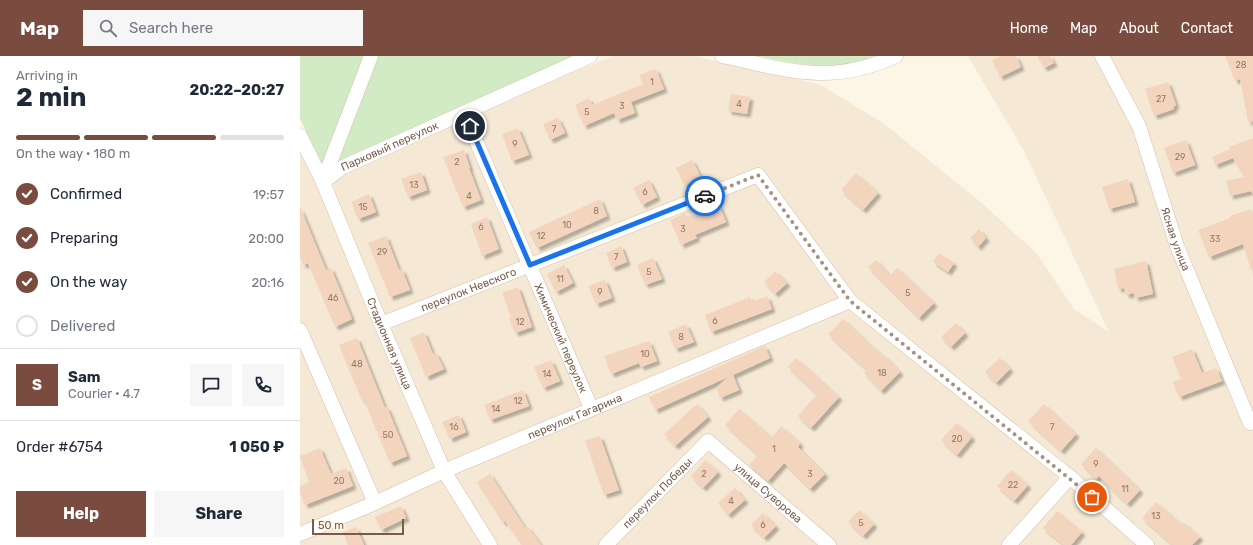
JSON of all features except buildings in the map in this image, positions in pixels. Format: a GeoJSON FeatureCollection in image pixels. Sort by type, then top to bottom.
{"type":"FeatureCollection","features":[{"type":"Feature","properties":{"kind":"street"},"geometry":{"type":"LineString","coordinates":[[323,182],[371,56]]}},
{"type":"Feature","properties":{"kind":"street","name":"Парковый переулок"},"geometry":{"type":"LineString","coordinates":[[323,182],[343,167],[590,56]]}},
{"type":"Feature","properties":{"kind":"street"},"geometry":{"type":"LineString","coordinates":[[722,56],[802,73],[821,74],[863,69],[896,56]]}},
{"type":"Feature","properties":{"kind":"street","name":"Ясная улица"},"geometry":{"type":"LineString","coordinates":[[1102,56],[1139,126],[1177,246],[1250,423]]}},
{"type":"Feature","properties":{"kind":"street","name":"Химический переулок"},"geometry":{"type":"LineString","coordinates":[[464,113],[591,408]]}},
{"type":"Feature","properties":{"kind":"street","name":"Стадионная улица"},"geometry":{"type":"LineString","coordinates":[[300,136],[323,182],[380,324],[444,471],[490,545]]}},
{"type":"Feature","properties":{"kind":"street","name":"переулок Невского"},"geometry":{"type":"LineString","coordinates":[[380,324],[758,175],[850,301]]}},
{"type":"Feature","properties":{"kind":"street"},"geometry":{"type":"LineString","coordinates":[[850,301],[1070,477],[1147,545]]}},
{"type":"Feature","properties":{"kind":"street","name":"переулок Гагарина"},"geometry":{"type":"LineString","coordinates":[[300,534],[375,503],[444,471],[591,408],[850,301]]}},
{"type":"Feature","properties":{"kind":"street"},"geometry":{"type":"LineString","coordinates":[[300,330],[304,348],[375,503]]}},
{"type":"Feature","properties":{"kind":"street","name":"переулок Победы"},"geometry":{"type":"LineString","coordinates":[[606,545],[708,441]]}},
{"type":"Feature","properties":{"kind":"street","name":"улица Суворова"},"geometry":{"type":"LineString","coordinates":[[708,441],[829,545]]}},
{"type":"Feature","properties":{"kind":"street"},"geometry":{"type":"LineString","coordinates":[[1009,545],[1070,477]]}},
{"type":"Feature","properties":{"kind":"shaded area"},"geometry":{"type":"Polygon","coordinates":[[[613,56],[693,56],[819,84],[883,123],[983,204],[1037,254],[1074,309],[1109,332],[1024,151],[968,56],[1253,56],[1253,545],[300,545],[300,128],[321,173],[613,56]]]}},
{"type":"Feature","properties":{"kind":"green space"},"geometry":{"type":"Polygon","coordinates":[[[300,56],[588,56],[322,168],[300,118],[300,56]]]}},
{"type":"Feature","properties":{"kind":"green space"},"geometry":{"type":"Polygon","coordinates":[[[760,56],[873,56],[860,61],[832,66],[788,62],[760,56]]]}},
{"type":"Feature","properties":{"kind":"way so far"},"geometry":{"type":"LineString","coordinates":[[705,196],[758,175],[850,301],[1070,477],[1092,497]]}},
{"type":"Feature","properties":{"kind":"route"},"geometry":{"type":"LineString","coordinates":[[470,126],[530,265],[705,196]]}}]}
